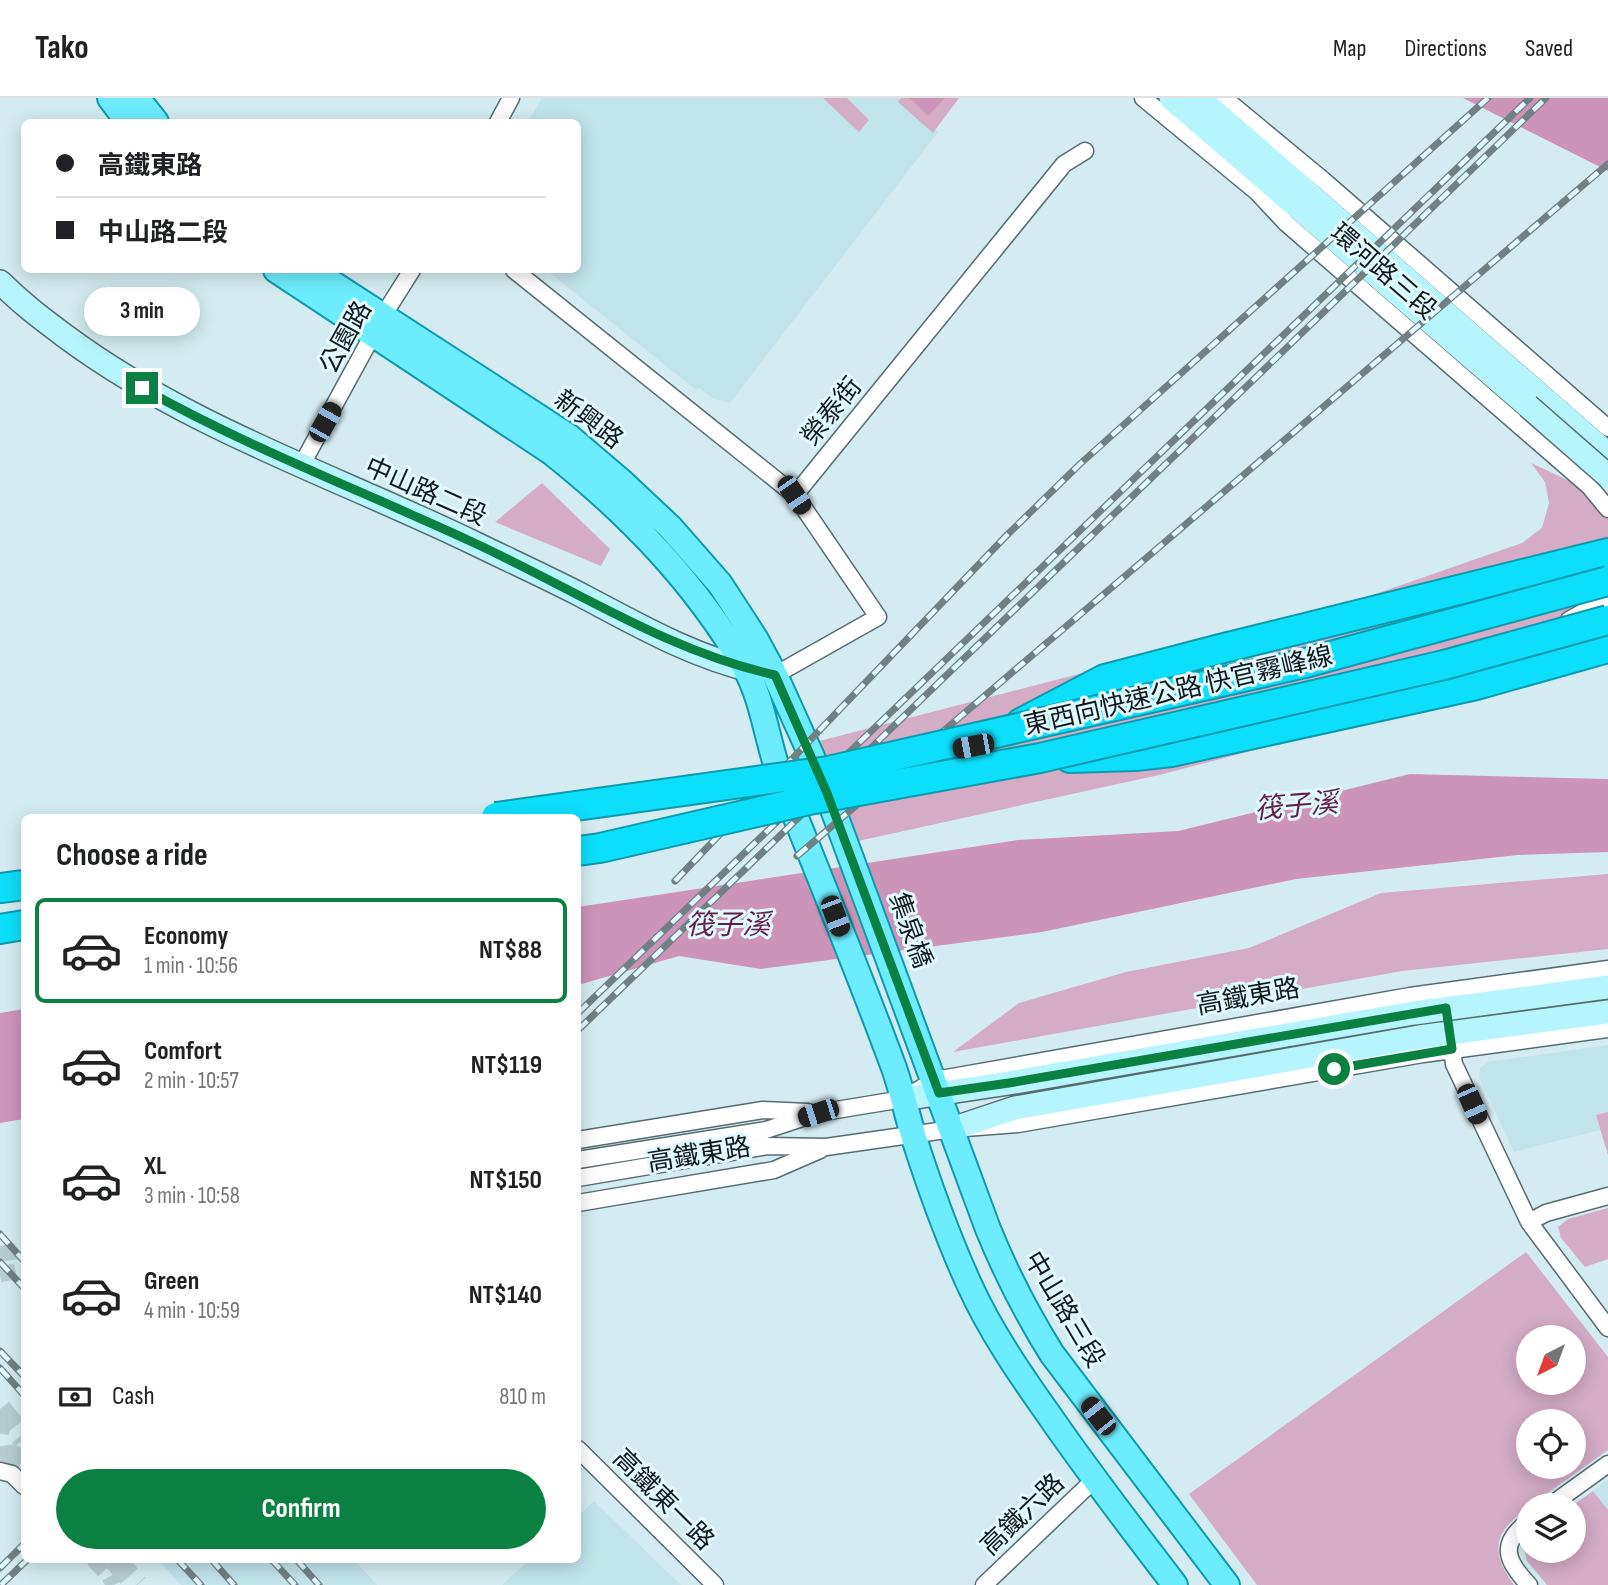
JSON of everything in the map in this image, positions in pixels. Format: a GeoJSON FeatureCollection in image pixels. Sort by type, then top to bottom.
{"type":"FeatureCollection","features":[{"type":"Feature","properties":{"kind":"highway"},"geometry":{"type":"LineString","coordinates":[[1012,728],[1105,679],[1608,554]]}},
{"type":"Feature","properties":{"kind":"highway","name":"東西向快速公路 快官霧峰線"},"geometry":{"type":"LineString","coordinates":[[518,814],[828,771],[1305,663],[1608,581]]}},
{"type":"Feature","properties":{"kind":"highway","name":"東西向快速公路 快官霧峰線"},"geometry":{"type":"LineString","coordinates":[[581,851],[809,800],[1040,758],[1444,665],[1608,620]]}},
{"type":"Feature","properties":{"kind":"highway"},"geometry":{"type":"LineString","coordinates":[[1040,758],[1135,756],[1171,752],[1476,685],[1608,648]]}},
{"type":"Feature","properties":{"kind":"highway"},"geometry":{"type":"LineString","coordinates":[[0,888],[21,884]]}},
{"type":"Feature","properties":{"kind":"highway"},"geometry":{"type":"LineString","coordinates":[[0,929],[21,926]]}},
{"type":"Feature","properties":{"kind":"main road"},"geometry":{"type":"LineString","coordinates":[[110,98],[126,119]]}},
{"type":"Feature","properties":{"kind":"main road"},"geometry":{"type":"LineString","coordinates":[[137,98],[154,119]]}},
{"type":"Feature","properties":{"kind":"main road","name":"新興路"},"geometry":{"type":"LineString","coordinates":[[282,273],[379,326],[568,436],[670,527],[720,584],[775,675]]}},
{"type":"Feature","properties":{"kind":"main road","name":"新興路"},"geometry":{"type":"LineString","coordinates":[[316,273],[379,326],[551,452],[617,507],[651,541],[708,610],[745,668]]}},
{"type":"Feature","properties":{"kind":"main road"},"geometry":{"type":"LineString","coordinates":[[745,668],[757,694],[780,778],[896,1074],[913,1134],[950,1240],[971,1289],[1023,1379],[1175,1585]]}},
{"type":"Feature","properties":{"kind":"main road"},"geometry":{"type":"LineString","coordinates":[[775,675],[828,795]]}},
{"type":"Feature","properties":{"kind":"main road","name":"集泉橋"},"geometry":{"type":"LineString","coordinates":[[828,795],[934,1080]]}},
{"type":"Feature","properties":{"kind":"main road","name":"中山路三段"},"geometry":{"type":"LineString","coordinates":[[934,1080],[993,1241],[1008,1277],[1032,1322],[1082,1395],[1227,1585]]}},
{"type":"Feature","properties":{"kind":"street"},"geometry":{"type":"LineString","coordinates":[[500,119],[511,98]]}},
{"type":"Feature","properties":{"kind":"street","name":"環河路三段"},"geometry":{"type":"LineString","coordinates":[[1143,98],[1257,192],[1286,223],[1598,481],[1608,509]]}},
{"type":"Feature","properties":{"kind":"street","name":"環河路三段"},"geometry":{"type":"LineString","coordinates":[[1171,98],[1533,400]]}},
{"type":"Feature","properties":{"kind":"street","name":"環河路三段"},"geometry":{"type":"LineString","coordinates":[[1199,98],[1533,400]]}},
{"type":"Feature","properties":{"kind":"street","name":"環河路三段"},"geometry":{"type":"LineString","coordinates":[[1223,98],[1323,180],[1608,428]]}},
{"type":"Feature","properties":{"kind":"street","name":"榮泰街"},"geometry":{"type":"LineString","coordinates":[[794,495],[1064,164],[1085,151]]}},
{"type":"Feature","properties":{"kind":"street","name":"公園路"},"geometry":{"type":"LineString","coordinates":[[301,466],[410,273]]}},
{"type":"Feature","properties":{"kind":"street"},"geometry":{"type":"LineString","coordinates":[[518,273],[794,495],[878,617],[775,675]]}},
{"type":"Feature","properties":{"kind":"street","name":"中山路二段"},"geometry":{"type":"LineString","coordinates":[[0,282],[25,307],[126,378],[175,406],[467,540],[667,640],[745,668],[775,675]]}},
{"type":"Feature","properties":{"kind":"street"},"geometry":{"type":"LineString","coordinates":[[1533,400],[1598,481],[1608,465]]}},
{"type":"Feature","properties":{"kind":"street"},"geometry":{"type":"LineString","coordinates":[[1533,400],[1608,454]]}},
{"type":"Feature","properties":{"kind":"street"},"geometry":{"type":"LineString","coordinates":[[828,795],[1545,609],[1573,597],[1596,581],[1608,568]]}},
{"type":"Feature","properties":{"kind":"street"},"geometry":{"type":"LineString","coordinates":[[828,795],[1137,727],[1550,628],[1582,615],[1608,598]]}},
{"type":"Feature","properties":{"kind":"street"},"geometry":{"type":"LineString","coordinates":[[1393,650],[1397,666]]}},
{"type":"Feature","properties":{"kind":"street","name":"高鐵東路"},"geometry":{"type":"LineString","coordinates":[[581,1160],[766,1130],[818,1113],[903,1099],[934,1080],[1009,1083],[1608,969]]}},
{"type":"Feature","properties":{"kind":"street","name":"高鐵東路"},"geometry":{"type":"LineString","coordinates":[[1444,1000],[1608,987]]}},
{"type":"Feature","properties":{"kind":"street"},"geometry":{"type":"LineString","coordinates":[[1444,1000],[1454,1064],[1529,1222],[1608,1328]]}},
{"type":"Feature","properties":{"kind":"street","name":"高鐵東路"},"geometry":{"type":"LineString","coordinates":[[581,1177],[768,1146],[826,1147],[952,1129],[1015,1108],[1451,1041],[1608,1012]]}},
{"type":"Feature","properties":{"kind":"street","name":"高鐵東路"},"geometry":{"type":"LineString","coordinates":[[1451,1041],[1608,1028]]}},
{"type":"Feature","properties":{"kind":"street","name":"高鐵東路"},"geometry":{"type":"LineString","coordinates":[[581,1140],[762,1110],[818,1113]]}},
{"type":"Feature","properties":{"kind":"street","name":"高鐵東路"},"geometry":{"type":"LineString","coordinates":[[581,1202],[774,1170],[826,1147]]}},
{"type":"Feature","properties":{"kind":"street"},"geometry":{"type":"LineString","coordinates":[[1529,1222],[1546,1213],[1608,1196]]}},
{"type":"Feature","properties":{"kind":"street","name":"高鐵東一路"},"geometry":{"type":"LineString","coordinates":[[581,1452],[715,1585]]}},
{"type":"Feature","properties":{"kind":"street"},"geometry":{"type":"LineString","coordinates":[[1568,1493],[1608,1464]]}},
{"type":"Feature","properties":{"kind":"street"},"geometry":{"type":"LineString","coordinates":[[0,1471],[12,1474],[21,1483]]}},
{"type":"Feature","properties":{"kind":"street","name":"高鐵六路"},"geometry":{"type":"LineString","coordinates":[[984,1585],[1095,1479]]}},
{"type":"Feature","properties":{"kind":"street"},"geometry":{"type":"LineString","coordinates":[[1516,1532],[1508,1547],[1513,1565],[1529,1585]]}},
{"type":"Feature","properties":{"kind":"shaded area"},"geometry":{"type":"Polygon","coordinates":[[[542,98],[899,98],[938,132],[730,403],[714,399],[699,388],[696,390],[550,273],[581,273],[581,119],[530,119],[542,98]]]}},
{"type":"Feature","properties":{"kind":"shaded area"},"geometry":{"type":"Polygon","coordinates":[[[823,98],[847,98],[869,120],[859,132],[823,98]]]}},
{"type":"Feature","properties":{"kind":"shaded area"},"geometry":{"type":"Polygon","coordinates":[[[901,98],[959,98],[933,133],[898,102],[901,98]]]}},
{"type":"Feature","properties":{"kind":"shaded area"},"geometry":{"type":"Polygon","coordinates":[[[1531,463],[1608,499],[1608,658],[1159,775],[849,843],[804,745],[1338,607],[1522,543],[1542,528],[1549,503],[1545,482],[1531,463]]]}},
{"type":"Feature","properties":{"kind":"shaded area"},"geometry":{"type":"Polygon","coordinates":[[[542,483],[610,549],[601,566],[495,522],[542,483]]]}},
{"type":"Feature","properties":{"kind":"shaded area"},"geometry":{"type":"Polygon","coordinates":[[[1608,874],[1608,949],[1402,971],[953,1052],[1019,1003],[1126,972],[1249,948],[1381,893],[1608,874]]]}},
{"type":"Feature","properties":{"kind":"shaded area"},"geometry":{"type":"Polygon","coordinates":[[[1608,1045],[1608,1112],[1596,1115],[1600,1130],[1514,1152],[1479,1077],[1480,1068],[1488,1062],[1608,1045]]]}},
{"type":"Feature","properties":{"kind":"shaded area"},"geometry":{"type":"Polygon","coordinates":[[[1608,1112],[1608,1155],[1596,1115],[1608,1112]]]}},
{"type":"Feature","properties":{"kind":"shaded area"},"geometry":{"type":"Polygon","coordinates":[[[1608,1208],[1608,1259],[1585,1267],[1561,1238],[1558,1227],[1568,1219],[1608,1208]]]}},
{"type":"Feature","properties":{"kind":"shaded area"},"geometry":{"type":"Polygon","coordinates":[[[1526,1252],[1583,1325],[1516,1325],[1516,1395],[1586,1395],[1586,1329],[1608,1357],[1608,1450],[1586,1466],[1586,1409],[1516,1409],[1516,1479],[1567,1479],[1548,1493],[1516,1493],[1516,1518],[1502,1534],[1498,1552],[1514,1585],[1257,1585],[1189,1494],[1526,1252]]]}},
{"type":"Feature","properties":{"kind":"shaded area"},"geometry":{"type":"Polygon","coordinates":[[[1608,1479],[1608,1510],[1593,1491],[1608,1479]]]}},
{"type":"Feature","properties":{"kind":"shaded area"},"geometry":{"type":"Polygon","coordinates":[[[1593,1491],[1608,1510],[1608,1585],[1547,1585],[1529,1563],[1586,1563],[1586,1496],[1593,1491]]]}},
{"type":"Feature","properties":{"kind":"shaded area"},"geometry":{"type":"Polygon","coordinates":[[[594,1501],[681,1585],[502,1585],[526,1563],[581,1563],[581,1513],[594,1501]]]}},
{"type":"Feature","properties":{"kind":"shaded area"},"geometry":{"type":"Polygon","coordinates":[[[161,1563],[357,1563],[377,1585],[181,1585],[161,1563]]]}},
{"type":"Feature","properties":{"kind":"water"},"geometry":{"type":"Polygon","coordinates":[[[910,98],[945,98],[928,116],[910,98]]]}},
{"type":"Feature","properties":{"kind":"water"},"geometry":{"type":"Polygon","coordinates":[[[1463,98],[1608,98],[1608,171],[1463,98]]]}},
{"type":"Feature","properties":{"kind":"water","name":"筏子溪"},"geometry":{"type":"Polygon","coordinates":[[[1410,774],[1608,779],[1608,852],[1518,855],[1296,879],[1042,932],[761,969],[679,956],[581,984],[581,907],[1018,840],[1178,831],[1410,774]]]}},
{"type":"Feature","properties":{"kind":"water"},"geometry":{"type":"Polygon","coordinates":[[[21,1010],[21,1120],[0,1123],[0,1013],[21,1010]]]}},
{"type":"Feature","properties":{"kind":"tunnel"},"geometry":{"type":"LineString","coordinates":[[0,1254],[21,1250]]}},
{"type":"Feature","properties":{"kind":"tunnel"},"geometry":{"type":"LineString","coordinates":[[0,1274],[21,1270]]}},
{"type":"Feature","properties":{"kind":"tunnel"},"geometry":{"type":"LineString","coordinates":[[0,1409],[21,1435]]}},
{"type":"Feature","properties":{"kind":"tunnel"},"geometry":{"type":"LineString","coordinates":[[0,1418],[0,1439]]}},
{"type":"Feature","properties":{"kind":"tunnel"},"geometry":{"type":"LineString","coordinates":[[0,1458],[12,1456],[21,1460]]}},
{"type":"Feature","properties":{"kind":"tunnel"},"geometry":{"type":"LineString","coordinates":[[97,1563],[114,1585]]}},
{"type":"Feature","properties":{"kind":"tunnel"},"geometry":{"type":"LineString","coordinates":[[118,1563],[137,1585]]}},
{"type":"Feature","properties":{"kind":"railway"},"geometry":{"type":"LineString","coordinates":[[675,881],[1007,535],[1080,464],[1488,98]]}},
{"type":"Feature","properties":{"kind":"railway"},"geometry":{"type":"LineString","coordinates":[[581,1010],[1530,98]]}},
{"type":"Feature","properties":{"kind":"railway"},"geometry":{"type":"LineString","coordinates":[[581,1027],[1546,98]]}},
{"type":"Feature","properties":{"kind":"railway"},"geometry":{"type":"LineString","coordinates":[[797,856],[1608,164]]}},
{"type":"Feature","properties":{"kind":"railway"},"geometry":{"type":"LineString","coordinates":[[0,1234],[21,1258]]}},
{"type":"Feature","properties":{"kind":"railway"},"geometry":{"type":"LineString","coordinates":[[0,1262],[21,1285]]}},
{"type":"Feature","properties":{"kind":"railway"},"geometry":{"type":"LineString","coordinates":[[0,1351],[21,1373]]}},
{"type":"Feature","properties":{"kind":"railway"},"geometry":{"type":"LineString","coordinates":[[0,1368],[21,1392]]}},
{"type":"Feature","properties":{"kind":"railway"},"geometry":{"type":"LineString","coordinates":[[0,1568],[21,1547]]}},
{"type":"Feature","properties":{"kind":"railway"},"geometry":{"type":"LineString","coordinates":[[1,1585],[24,1563]]}},
{"type":"Feature","properties":{"kind":"railway"},"geometry":{"type":"LineString","coordinates":[[181,1563],[201,1585]]}},
{"type":"Feature","properties":{"kind":"railway"},"geometry":{"type":"LineString","coordinates":[[215,1563],[234,1585]]}},
{"type":"Feature","properties":{"kind":"railway"},"geometry":{"type":"LineString","coordinates":[[275,1563],[295,1585]]}},
{"type":"Feature","properties":{"kind":"railway"},"geometry":{"type":"LineString","coordinates":[[300,1563],[319,1585]]}},
{"type":"Feature","properties":{"kind":"route"},"geometry":{"type":"LineString","coordinates":[[142,388],[301,466],[567,588],[667,640],[745,668],[775,675],[821,777],[939,1093],[1446,1008],[1452,1049],[1334,1069]]}}]}
